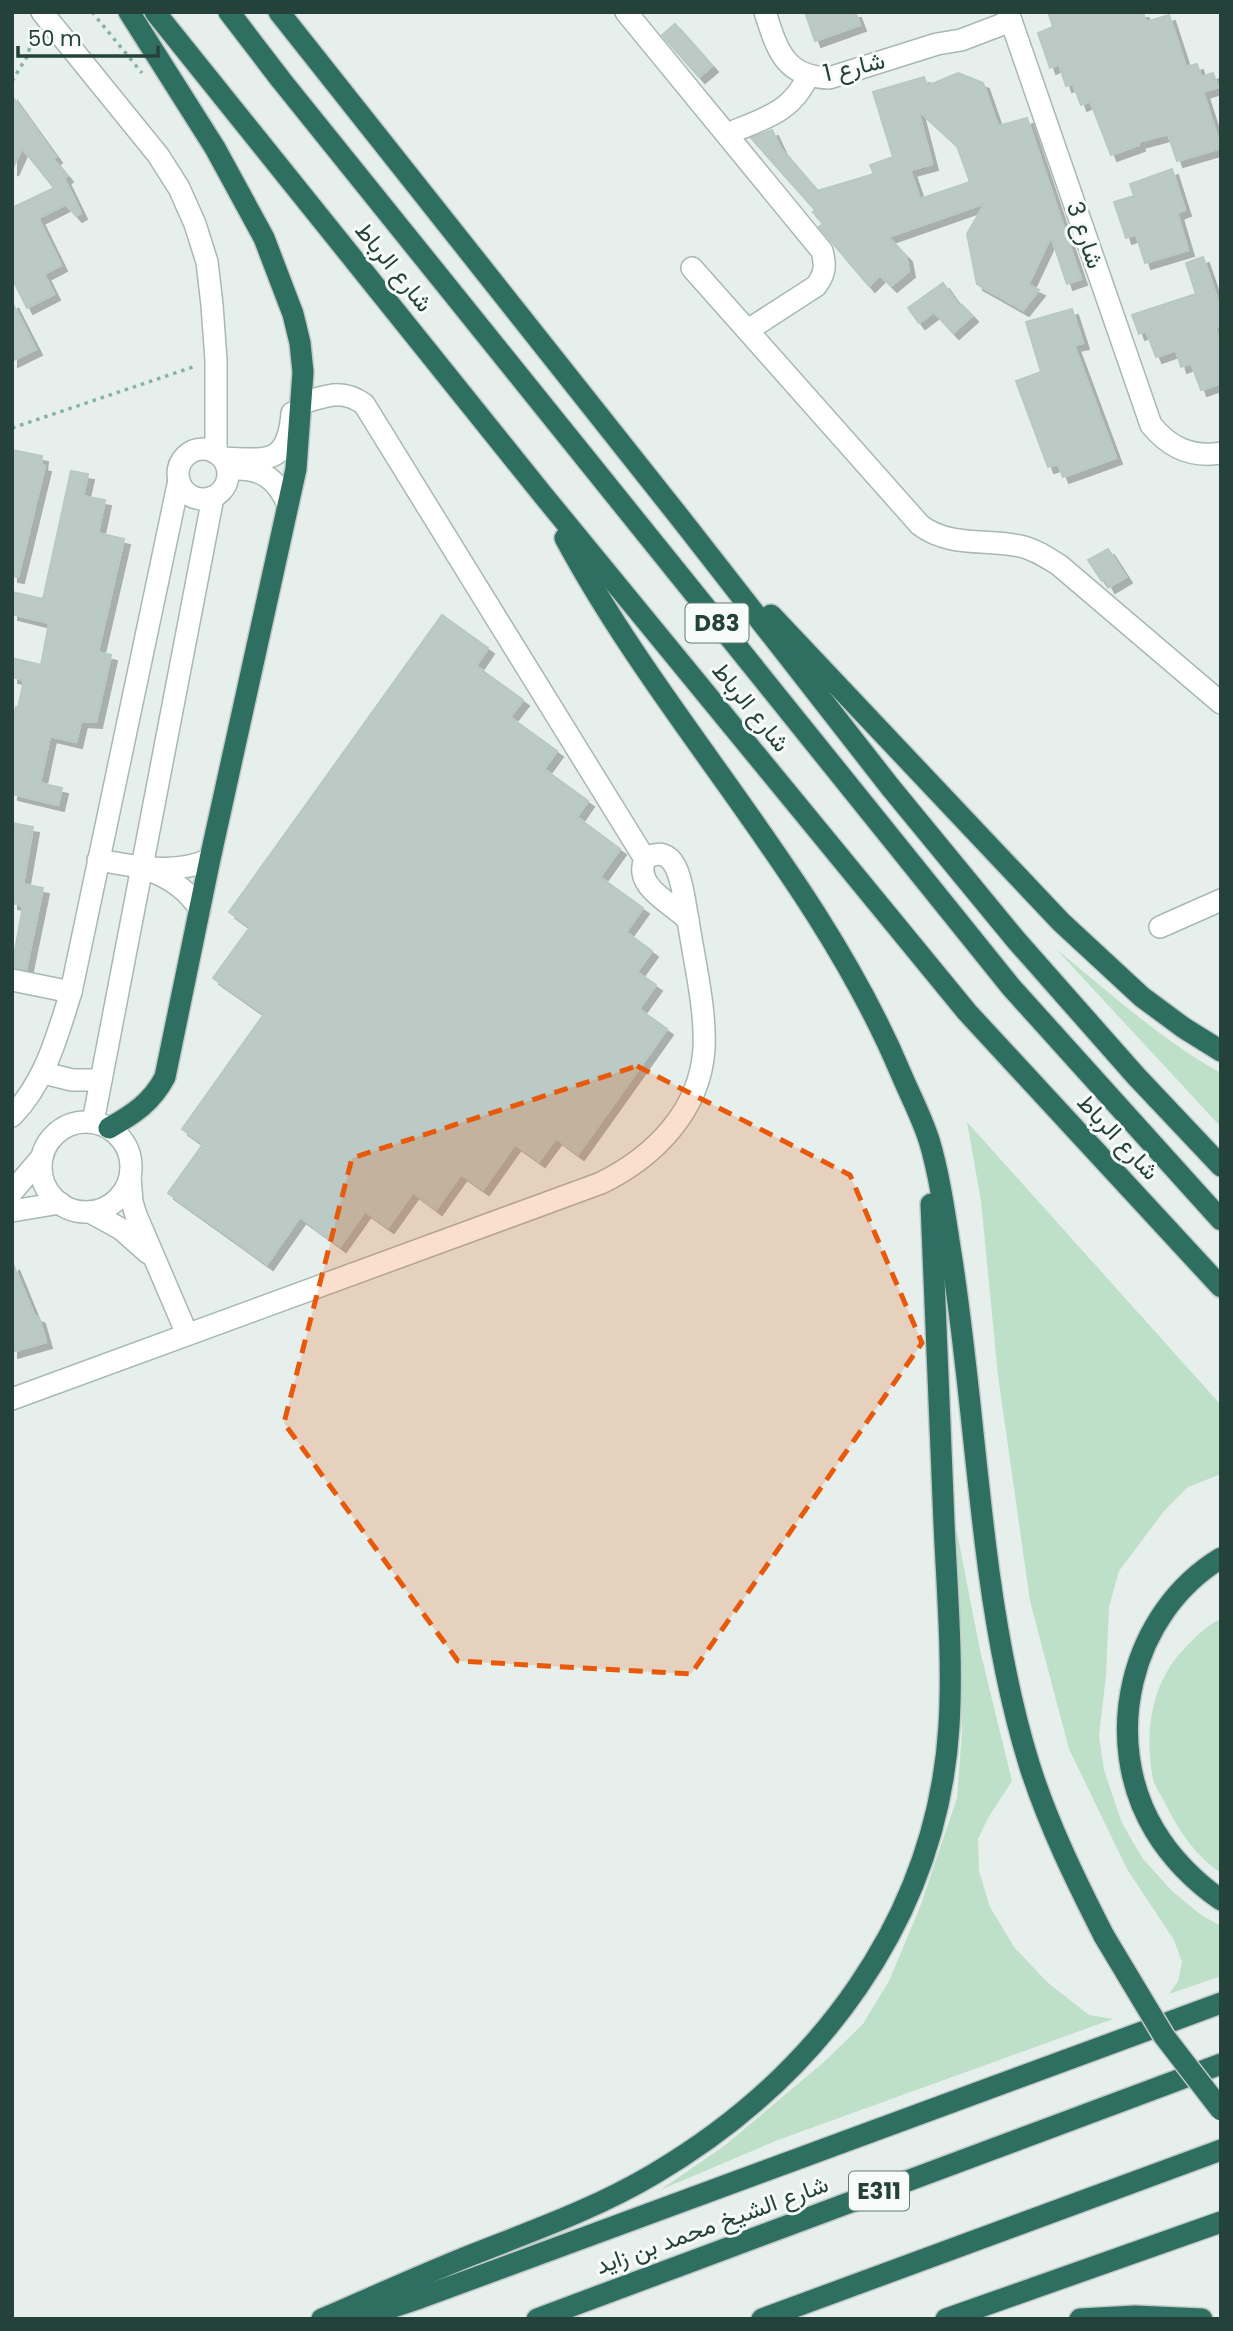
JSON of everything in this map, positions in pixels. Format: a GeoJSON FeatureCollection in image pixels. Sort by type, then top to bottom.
{"type":"FeatureCollection","features":[{"type":"Feature","properties":{"kind":"highway"},"geometry":{"type":"LineString","coordinates":[[101,1125],[135,1114],[148,1103],[165,1077],[296,469],[303,372],[293,314],[264,238],[215,148],[129,12]]}},
{"type":"Feature","properties":{"kind":"highway","name":"شارع الرباط"},"geometry":{"type":"LineString","coordinates":[[155,12],[543,495],[967,1012],[1221,1287]]}},
{"type":"Feature","properties":{"kind":"highway","name":"شارع الرباط"},"geometry":{"type":"LineString","coordinates":[[229,12],[541,405],[1011,987],[1221,1220]]}},
{"type":"Feature","properties":{"kind":"highway"},"geometry":{"type":"LineString","coordinates":[[279,12],[891,788],[1016,940],[1136,1076],[1221,1166]]}},
{"type":"Feature","properties":{"kind":"highway"},"geometry":{"type":"LineString","coordinates":[[543,495],[592,586],[619,629],[835,945],[878,1022],[929,1139],[948,1233],[960,1314],[989,1570],[1001,1650],[1031,1768],[1052,1826],[1104,1936],[1164,2036],[1221,2110]]}},
{"type":"Feature","properties":{"kind":"highway"},"geometry":{"type":"LineString","coordinates":[[681,519],[1061,922],[1142,997],[1221,1051]]}},
{"type":"Feature","properties":{"kind":"highway"},"geometry":{"type":"LineString","coordinates":[[322,2319],[577,2214],[655,2174],[692,2150],[761,2097],[822,2036],[866,1976],[885,1944],[902,1910],[928,1840],[938,1803],[949,1728],[949,1652],[929,1139]]}},
{"type":"Feature","properties":{"kind":"highway"},"geometry":{"type":"LineString","coordinates":[[1221,1558],[1178,1593],[1151,1631],[1133,1679],[1127,1730],[1134,1781],[1154,1829],[1184,1870],[1221,1900]]}},
{"type":"Feature","properties":{"kind":"highway"},"geometry":{"type":"LineString","coordinates":[[357,2319],[1221,2003]]}},
{"type":"Feature","properties":{"kind":"highway","name":"شارع الشيخ محمد بن زايد"},"geometry":{"type":"LineString","coordinates":[[537,2319],[1221,2064]]}},
{"type":"Feature","properties":{"kind":"highway"},"geometry":{"type":"LineString","coordinates":[[762,2319],[1221,2150]]}},
{"type":"Feature","properties":{"kind":"highway"},"geometry":{"type":"LineString","coordinates":[[946,2319],[1221,2222]]}},
{"type":"Feature","properties":{"kind":"highway"},"geometry":{"type":"LineString","coordinates":[[1080,2319],[1135,2316],[1202,2319]]}},
{"type":"Feature","properties":{"kind":"street"},"geometry":{"type":"LineString","coordinates":[[626,12],[822,251],[825,264],[823,276],[816,286],[748,330]]}},
{"type":"Feature","properties":{"kind":"street","name":"شارع 1"},"geometry":{"type":"LineString","coordinates":[[765,12],[783,57],[797,71],[808,76],[829,78],[937,44],[961,40],[1007,15]]}},
{"type":"Feature","properties":{"kind":"street","name":"شارع 3"},"geometry":{"type":"LineString","coordinates":[[1007,15],[1151,425],[1162,438],[1189,453],[1221,453]]}},
{"type":"Feature","properties":{"kind":"street"},"geometry":{"type":"LineString","coordinates":[[38,18],[158,155],[179,188],[195,224],[207,262],[225,486],[213,497],[101,1080],[101,1125]]}},
{"type":"Feature","properties":{"kind":"street"},"geometry":{"type":"LineString","coordinates":[[727,134],[785,108],[799,94],[808,76]]}},
{"type":"Feature","properties":{"kind":"street"},"geometry":{"type":"LineString","coordinates":[[692,268],[920,525],[944,538],[1023,546],[1041,554],[1059,565],[1221,703]]}},
{"type":"Feature","properties":{"kind":"street"},"geometry":{"type":"LineString","coordinates":[[222,460],[261,459],[282,449],[290,436],[295,382],[303,372]]}},
{"type":"Feature","properties":{"kind":"street"},"geometry":{"type":"LineString","coordinates":[[302,403],[339,393],[353,396],[365,404],[645,859]]}},
{"type":"Feature","properties":{"kind":"street"},"geometry":{"type":"LineString","coordinates":[[12,1116],[44,1073],[71,992],[151,618],[179,480],[180,463],[192,451],[209,449],[222,460],[271,478],[279,485],[288,505]]}},
{"type":"Feature","properties":{"kind":"street"},"geometry":{"type":"LineString","coordinates":[[179,480],[182,488],[196,498],[213,497]]}},
{"type":"Feature","properties":{"kind":"street"},"geometry":{"type":"LineString","coordinates":[[151,618],[189,624]]}},
{"type":"Feature","properties":{"kind":"street"},"geometry":{"type":"LineString","coordinates":[[12,1399],[601,1183],[624,1171],[664,1138],[684,1112],[697,1082],[704,1049],[688,920],[679,878],[671,859],[663,854],[653,854],[645,859],[642,866],[645,882],[688,920]]}},
{"type":"Feature","properties":{"kind":"street"},"geometry":{"type":"LineString","coordinates":[[98,860],[142,867],[190,867],[210,859]]}},
{"type":"Feature","properties":{"kind":"street"},"geometry":{"type":"LineString","coordinates":[[142,867],[173,881],[184,889],[200,909]]}},
{"type":"Feature","properties":{"kind":"street"},"geometry":{"type":"LineString","coordinates":[[1160,927],[1221,900]]}},
{"type":"Feature","properties":{"kind":"street"},"geometry":{"type":"LineString","coordinates":[[12,980],[71,992]]}},
{"type":"Feature","properties":{"kind":"street"},"geometry":{"type":"LineString","coordinates":[[44,1073],[72,1080],[101,1080]]}},
{"type":"Feature","properties":{"kind":"street"},"geometry":{"type":"LineString","coordinates":[[12,1192],[42,1157],[49,1141],[61,1129],[76,1122],[101,1125],[120,1137],[128,1149],[131,1163],[130,1177],[136,1214],[187,1334]]}},
{"type":"Feature","properties":{"kind":"street"},"geometry":{"type":"LineString","coordinates":[[42,1157],[42,1174],[48,1191],[60,1203],[74,1210],[90,1212],[121,1229],[158,1264]]}},
{"type":"Feature","properties":{"kind":"street"},"geometry":{"type":"LineString","coordinates":[[90,1212],[116,1201],[125,1190],[130,1177]]}},
{"type":"Feature","properties":{"kind":"street"},"geometry":{"type":"LineString","coordinates":[[12,1210],[60,1203]]}},
{"type":"Feature","properties":{"kind":"path"},"geometry":{"type":"LineString","coordinates":[[92,12],[150,83]]}},
{"type":"Feature","properties":{"kind":"path"},"geometry":{"type":"LineString","coordinates":[[12,81],[28,55],[38,18]]}},
{"type":"Feature","properties":{"kind":"path"},"geometry":{"type":"LineString","coordinates":[[12,428],[216,360]]}},
{"type":"Feature","properties":{"kind":"highlighted area"},"geometry":{"type":"Polygon","coordinates":[[[637,1066],[850,1175],[922,1343],[691,1674],[458,1661],[284,1423],[352,1158],[637,1066]]]}},
{"type":"Feature","properties":{"kind":"green space"},"geometry":{"type":"Polygon","coordinates":[[[1056,949],[1156,1031],[1221,1073],[1221,1127],[1056,949]]]}},
{"type":"Feature","properties":{"kind":"green space"},"geometry":{"type":"Polygon","coordinates":[[[967,1122],[1221,1405],[1221,1474],[1188,1487],[1164,1511],[1119,1571],[1109,1607],[1106,1675],[1099,1736],[1104,1770],[1122,1823],[1143,1859],[1172,1891],[1201,1915],[1221,1926],[1221,1976],[1169,1994],[1178,1981],[1182,1962],[1174,1940],[1127,1869],[1069,1749],[1030,1601],[998,1376],[981,1201],[967,1122]]]}},
{"type":"Feature","properties":{"kind":"green space"},"geometry":{"type":"Polygon","coordinates":[[[954,1517],[980,1650],[1012,1781],[978,1839],[979,1871],[990,1907],[1014,1947],[1047,1982],[1089,2015],[1113,2019],[778,2140],[660,2190],[724,2146],[824,2062],[863,2024],[889,1981],[920,1907],[957,1798],[962,1731],[954,1517]]]}},
{"type":"Feature","properties":{"kind":"green space"},"geometry":{"type":"Polygon","coordinates":[[[1221,1619],[1221,1873],[1195,1850],[1170,1813],[1153,1779],[1149,1744],[1153,1710],[1164,1677],[1184,1649],[1205,1628],[1221,1619]]]}},
{"type":"Feature","properties":{"kind":"building"},"geometry":{"type":"Polygon","coordinates":[[[805,12],[855,12],[860,25],[815,41],[805,12]]]}},
{"type":"Feature","properties":{"kind":"building"},"geometry":{"type":"Polygon","coordinates":[[[1048,12],[1143,12],[1146,22],[1169,15],[1186,67],[1197,64],[1201,77],[1213,73],[1218,87],[1203,92],[1221,148],[1177,161],[1168,134],[1138,142],[1139,145],[1111,155],[1090,101],[1081,105],[1073,84],[1066,86],[1059,64],[1050,68],[1038,33],[1053,27],[1048,12]]]}},
{"type":"Feature","properties":{"kind":"building"},"geometry":{"type":"Polygon","coordinates":[[[675,24],[712,66],[699,77],[662,35],[675,24]]]}},
{"type":"Feature","properties":{"kind":"building"},"geometry":{"type":"Polygon","coordinates":[[[958,73],[983,83],[998,126],[1027,118],[1081,279],[1067,284],[1051,236],[1028,285],[1039,290],[1023,310],[977,284],[967,234],[985,203],[888,237],[906,256],[909,271],[891,286],[880,275],[869,286],[819,227],[823,224],[813,212],[816,211],[751,138],[772,130],[781,149],[817,191],[874,174],[870,165],[893,157],[873,92],[924,77],[927,86],[958,73]],[[918,110],[932,164],[910,170],[920,199],[970,182],[957,146],[918,110]]]}},
{"type":"Feature","properties":{"kind":"building"},"geometry":{"type":"Polygon","coordinates":[[[12,96],[56,157],[53,159],[67,176],[64,178],[81,213],[76,216],[66,204],[38,218],[61,265],[44,274],[54,294],[27,308],[12,278],[12,208],[54,188],[22,148],[12,170],[12,96]]]}},
{"type":"Feature","properties":{"kind":"building"},"geometry":{"type":"Polygon","coordinates":[[[1172,169],[1185,210],[1177,213],[1188,250],[1145,263],[1136,234],[1126,238],[1114,202],[1134,196],[1130,184],[1172,169]]]}},
{"type":"Feature","properties":{"kind":"building"},"geometry":{"type":"Polygon","coordinates":[[[1203,257],[1221,310],[1221,326],[1215,328],[1221,344],[1221,383],[1201,390],[1191,363],[1181,367],[1176,350],[1156,357],[1146,331],[1139,334],[1132,315],[1196,294],[1186,263],[1203,257]]]}},
{"type":"Feature","properties":{"kind":"building"},"geometry":{"type":"Polygon","coordinates":[[[943,283],[960,307],[962,305],[972,316],[953,333],[934,312],[919,323],[908,308],[943,283]]]}},
{"type":"Feature","properties":{"kind":"building"},"geometry":{"type":"Polygon","coordinates":[[[12,302],[36,349],[12,361],[12,302]]]}},
{"type":"Feature","properties":{"kind":"building"},"geometry":{"type":"Polygon","coordinates":[[[1072,309],[1083,343],[1074,345],[1116,458],[1063,477],[1058,464],[1048,467],[1016,381],[1041,372],[1026,322],[1072,309]]]}},
{"type":"Feature","properties":{"kind":"building"},"geometry":{"type":"Polygon","coordinates":[[[12,450],[42,456],[41,465],[45,466],[18,577],[12,576],[12,450]]]}},
{"type":"Feature","properties":{"kind":"building"},"geometry":{"type":"Polygon","coordinates":[[[71,471],[88,474],[83,496],[105,500],[98,533],[124,539],[98,652],[111,655],[96,722],[81,721],[76,742],[50,736],[40,783],[62,788],[58,805],[12,794],[12,722],[24,680],[12,677],[12,658],[41,665],[49,623],[12,614],[12,592],[43,599],[71,471]]]}},
{"type":"Feature","properties":{"kind":"building"},"geometry":{"type":"Polygon","coordinates":[[[1108,549],[1126,577],[1109,587],[1088,560],[1108,549]]]}},
{"type":"Feature","properties":{"kind":"building"},"geometry":{"type":"Polygon","coordinates":[[[442,615],[488,648],[476,666],[523,700],[510,717],[557,751],[544,769],[588,801],[577,817],[620,849],[600,877],[643,908],[626,932],[652,951],[637,972],[656,985],[639,1009],[667,1029],[578,1154],[556,1138],[539,1161],[515,1144],[483,1189],[461,1174],[436,1209],[413,1192],[388,1227],[365,1211],[340,1246],[300,1217],[267,1264],[168,1193],[203,1144],[182,1129],[264,1014],[213,978],[250,927],[229,912],[442,615]]]}},
{"type":"Feature","properties":{"kind":"building"},"geometry":{"type":"Polygon","coordinates":[[[12,823],[33,827],[23,884],[43,888],[26,970],[12,967],[23,906],[12,903],[12,823]]]}},
{"type":"Feature","properties":{"kind":"building"},"geometry":{"type":"Polygon","coordinates":[[[13,1264],[34,1315],[39,1318],[46,1342],[12,1352],[13,1264]]]}}]}
